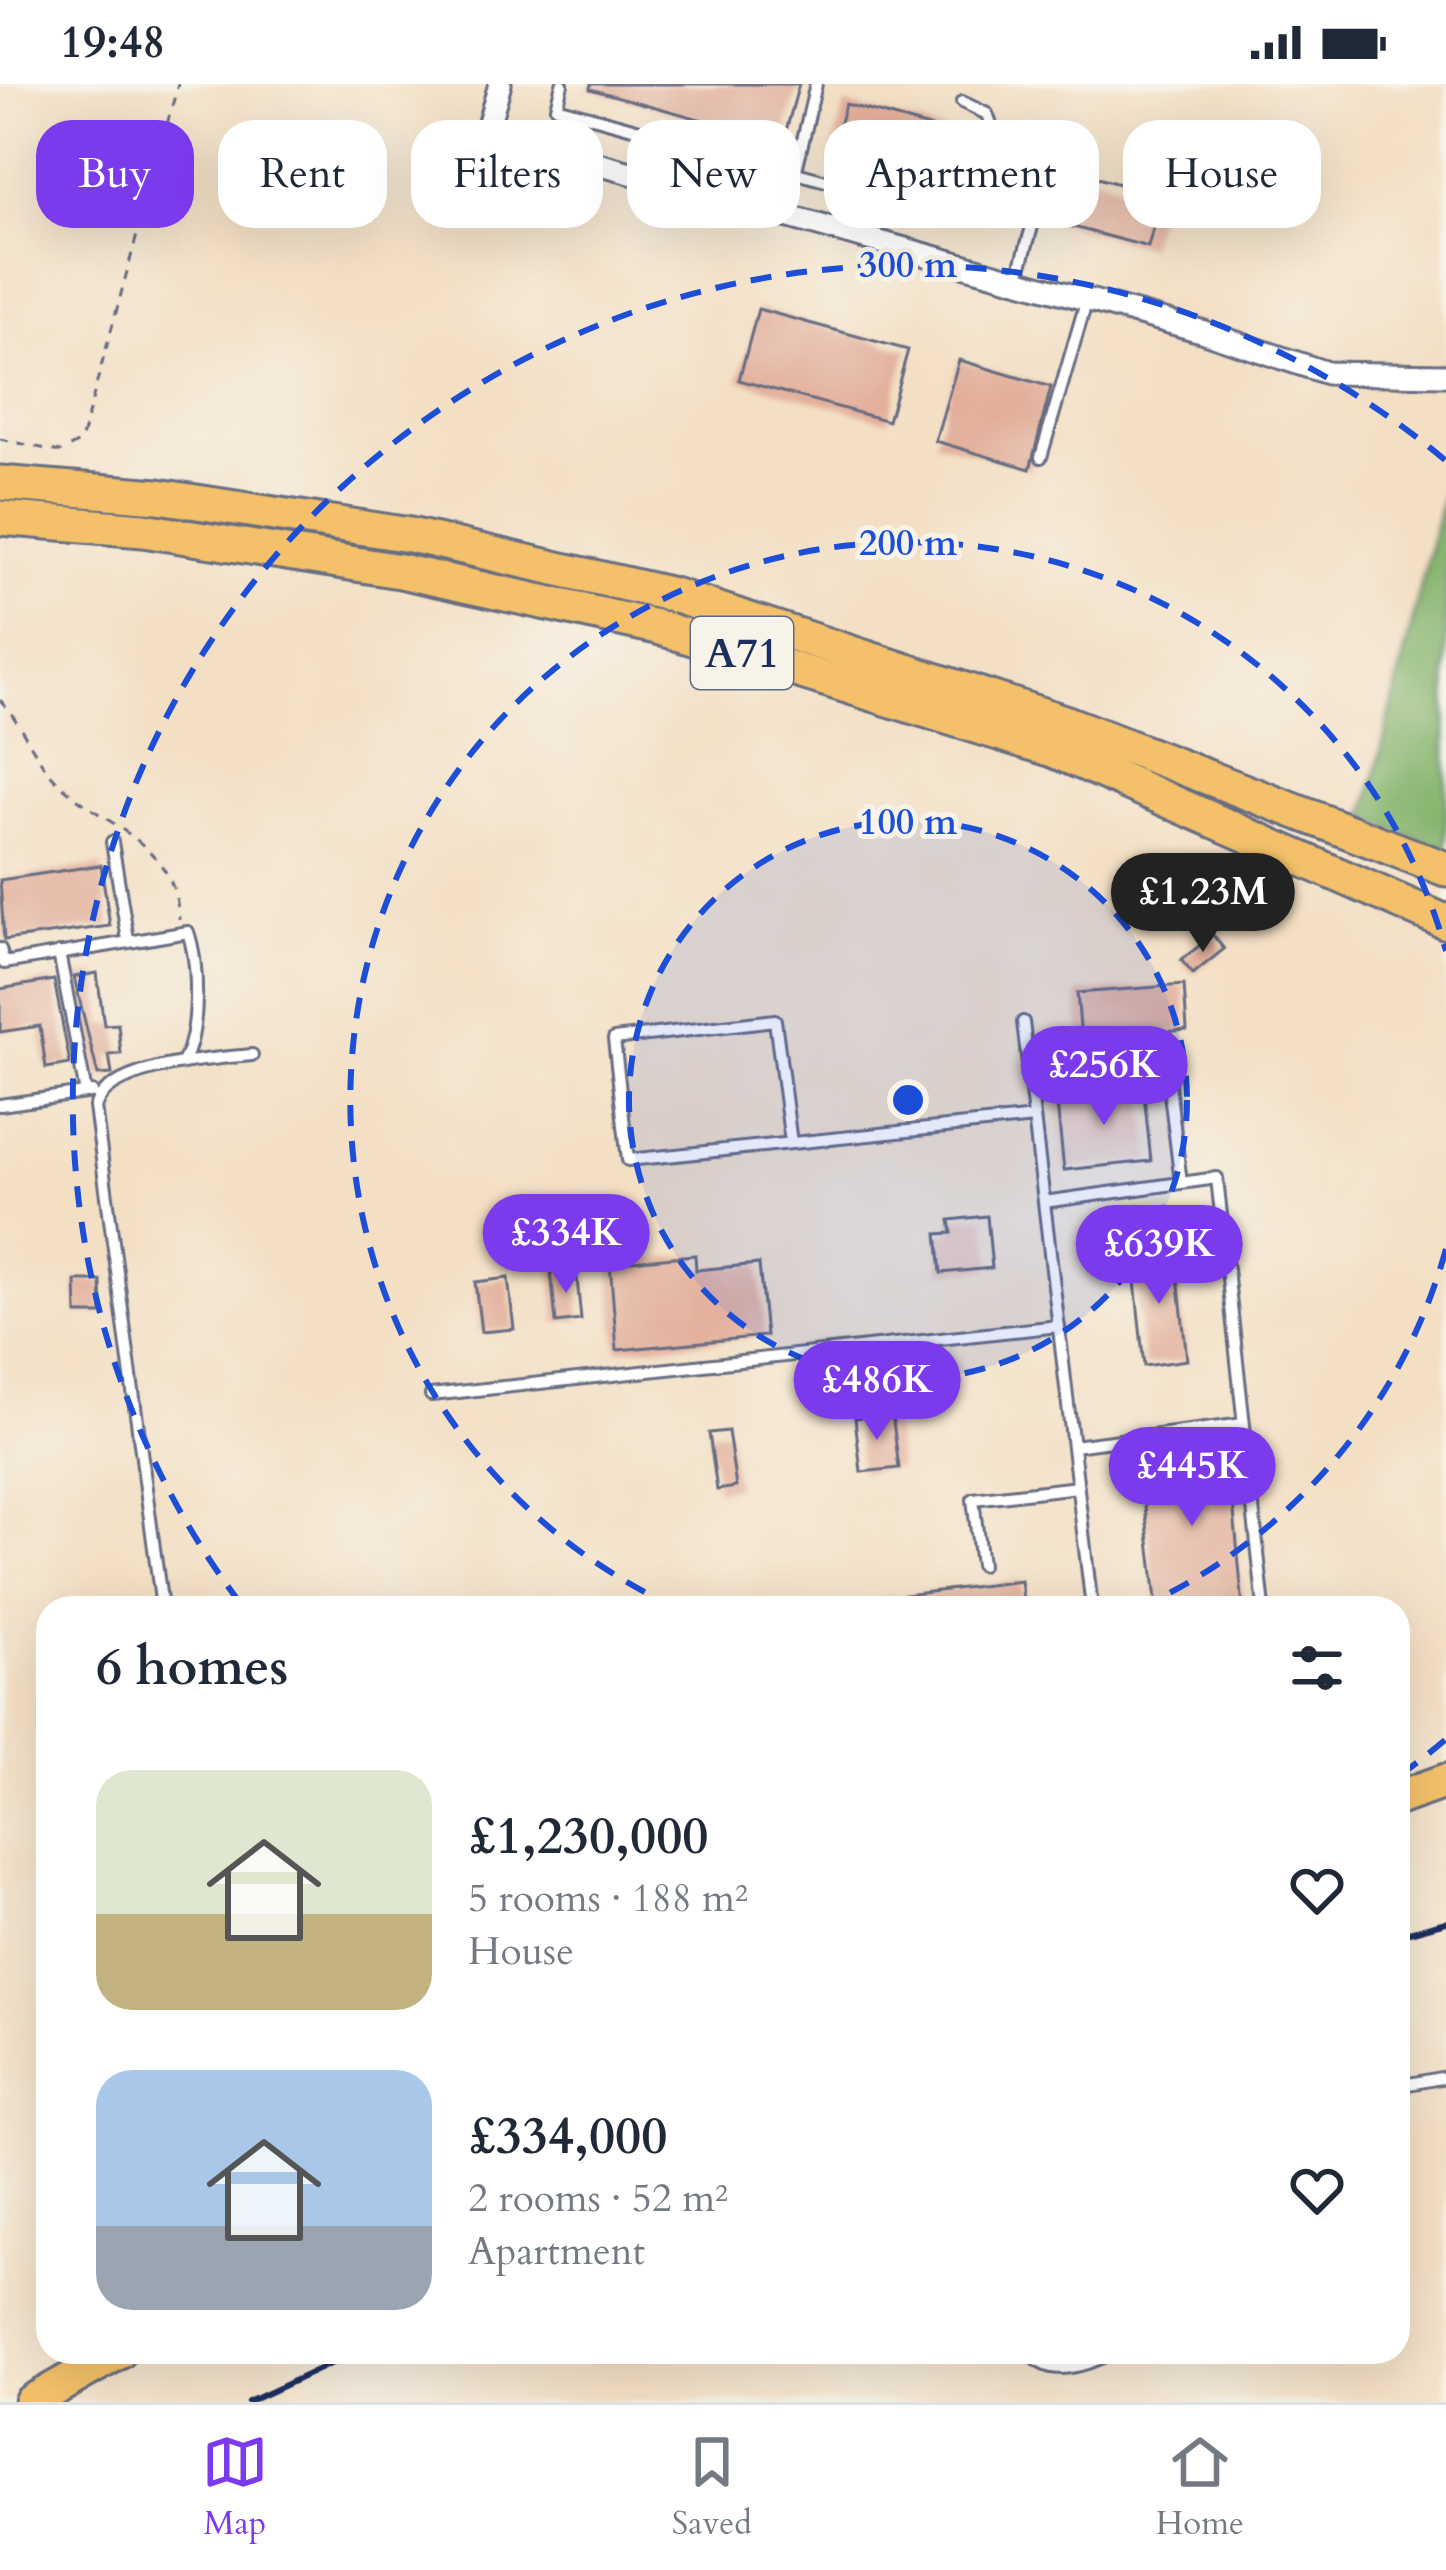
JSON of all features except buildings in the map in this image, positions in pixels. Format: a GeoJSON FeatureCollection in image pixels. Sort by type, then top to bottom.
{"type":"FeatureCollection","features":[{"type":"Feature","properties":{"kind":"main road","name":"A71"},"geometry":{"type":"LineString","coordinates":[[0,483],[158,496],[410,535],[673,595],[1064,722],[1446,869]]}},
{"type":"Feature","properties":{"kind":"main road","name":"A71"},"geometry":{"type":"LineString","coordinates":[[0,518],[143,530],[377,567],[657,627],[1053,750],[1446,922]]}},
{"type":"Feature","properties":{"kind":"main road"},"geometry":{"type":"LineString","coordinates":[[1410,1794],[1446,1781]]}},
{"type":"Feature","properties":{"kind":"main road"},"geometry":{"type":"LineString","coordinates":[[31,2402],[98,2364]]}},
{"type":"Feature","properties":{"kind":"street"},"geometry":{"type":"LineString","coordinates":[[490,120],[500,84]]}},
{"type":"Feature","properties":{"kind":"street"},"geometry":{"type":"LineString","coordinates":[[800,217],[1327,374],[1446,375]]}},
{"type":"Feature","properties":{"kind":"lane"},"geometry":{"type":"LineString","coordinates":[[562,84],[556,107],[627,126]]}},
{"type":"Feature","properties":{"kind":"lane"},"geometry":{"type":"LineString","coordinates":[[800,151],[816,84]]}},
{"type":"Feature","properties":{"kind":"lane"},"geometry":{"type":"LineString","coordinates":[[800,173],[964,216],[980,203],[998,142],[987,114],[962,102]]}},
{"type":"Feature","properties":{"kind":"lane"},"geometry":{"type":"LineString","coordinates":[[1017,280],[1032,228]]}},
{"type":"Feature","properties":{"kind":"lane"},"geometry":{"type":"LineString","coordinates":[[1041,457],[1087,299]]}},
{"type":"Feature","properties":{"kind":"lane"},"geometry":{"type":"LineString","coordinates":[[112,842],[128,940]]}},
{"type":"Feature","properties":{"kind":"lane"},"geometry":{"type":"LineString","coordinates":[[0,949],[2,964],[188,932],[192,944],[191,1048],[183,1062]]}},
{"type":"Feature","properties":{"kind":"lane"},"geometry":{"type":"LineString","coordinates":[[59,953],[86,1093]]}},
{"type":"Feature","properties":{"kind":"lane"},"geometry":{"type":"LineString","coordinates":[[790,1143],[775,1020],[614,1039],[628,1160],[1034,1118]]}},
{"type":"Feature","properties":{"kind":"lane"},"geometry":{"type":"LineString","coordinates":[[1022,1022],[1091,1596]]}},
{"type":"Feature","properties":{"kind":"lane"},"geometry":{"type":"LineString","coordinates":[[160,1596],[95,1118],[98,1097],[158,1066],[252,1055]]}},
{"type":"Feature","properties":{"kind":"lane"},"geometry":{"type":"LineString","coordinates":[[1029,1076],[1166,1061],[1181,1183]]}},
{"type":"Feature","properties":{"kind":"lane"},"geometry":{"type":"LineString","coordinates":[[0,1105],[111,1088]]}},
{"type":"Feature","properties":{"kind":"lane"},"geometry":{"type":"LineString","coordinates":[[1044,1202],[1217,1178],[1263,1596]]}},
{"type":"Feature","properties":{"kind":"lane"},"geometry":{"type":"LineString","coordinates":[[431,1395],[1059,1326]]}},
{"type":"Feature","properties":{"kind":"lane"},"geometry":{"type":"LineString","coordinates":[[1073,1446],[1244,1424]]}},
{"type":"Feature","properties":{"kind":"lane"},"geometry":{"type":"LineString","coordinates":[[981,1565],[973,1499],[1078,1487]]}},
{"type":"Feature","properties":{"kind":"lane"},"geometry":{"type":"LineString","coordinates":[[1410,2084],[1446,2077]]}},
{"type":"Feature","properties":{"kind":"lane"},"geometry":{"type":"LineString","coordinates":[[1037,2364],[1052,2370],[1072,2364]]}},
{"type":"Feature","properties":{"kind":"path"},"geometry":{"type":"LineString","coordinates":[[0,439],[60,452],[81,441],[178,84]]}},
{"type":"Feature","properties":{"kind":"path"},"geometry":{"type":"LineString","coordinates":[[0,700],[52,776],[140,839],[164,866],[175,886],[180,933]]}},
{"type":"Feature","properties":{"kind":"green space"},"geometry":{"type":"Polygon","coordinates":[[[1446,482],[1446,849],[1365,819],[1446,482]]]}},
{"type":"Feature","properties":{"kind":"railway"},"geometry":{"type":"LineString","coordinates":[[1410,1932],[1446,1922]]}},
{"type":"Feature","properties":{"kind":"railway"},"geometry":{"type":"LineString","coordinates":[[248,2402],[330,2364]]}}]}
